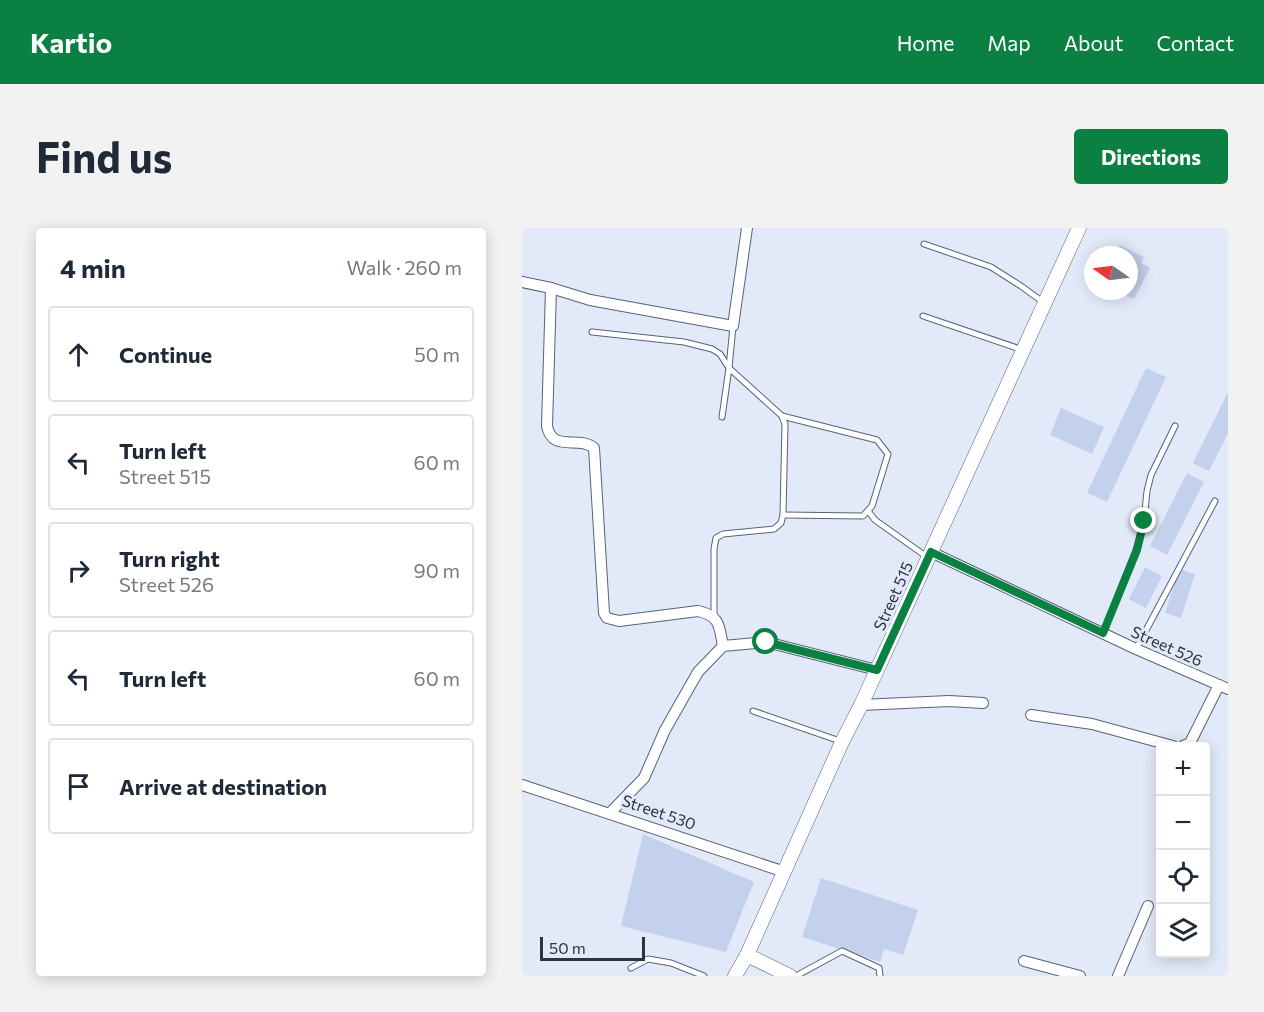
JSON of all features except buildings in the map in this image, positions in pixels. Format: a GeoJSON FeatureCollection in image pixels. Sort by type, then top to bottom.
{"type":"FeatureCollection","features":[{"type":"Feature","properties":{"kind":"street"},"geometry":{"type":"LineString","coordinates":[[522,282],[590,300],[733,326],[747,228]]}},
{"type":"Feature","properties":{"kind":"street","name":"Street 515"},"geometry":{"type":"LineString","coordinates":[[735,976],[747,956],[842,742],[1079,228]]}},
{"type":"Feature","properties":{"kind":"street"},"geometry":{"type":"LineString","coordinates":[[551,288],[546,426],[548,435],[553,439],[586,444],[594,448],[606,618],[618,621],[698,611],[714,617],[718,622],[723,646]]}},
{"type":"Feature","properties":{"kind":"street","name":"Street 526"},"geometry":{"type":"LineString","coordinates":[[930,555],[1224,687]]}},
{"type":"Feature","properties":{"kind":"street"},"geometry":{"type":"LineString","coordinates":[[610,813],[644,778],[665,730],[698,672],[723,646],[766,642],[877,670]]}},
{"type":"Feature","properties":{"kind":"street"},"geometry":{"type":"LineString","coordinates":[[1190,742],[1224,687]]}},
{"type":"Feature","properties":{"kind":"street"},"geometry":{"type":"LineString","coordinates":[[861,705],[950,701],[983,703]]}},
{"type":"Feature","properties":{"kind":"street"},"geometry":{"type":"LineString","coordinates":[[1031,715],[1092,724],[1156,742]]}},
{"type":"Feature","properties":{"kind":"street","name":"Street 530"},"geometry":{"type":"LineString","coordinates":[[522,785],[785,872]]}},
{"type":"Feature","properties":{"kind":"street"},"geometry":{"type":"LineString","coordinates":[[1118,976],[1148,906]]}},
{"type":"Feature","properties":{"kind":"street"},"geometry":{"type":"LineString","coordinates":[[747,956],[790,976]]}},
{"type":"Feature","properties":{"kind":"street"},"geometry":{"type":"LineString","coordinates":[[1024,961],[1080,976]]}},
{"type":"Feature","properties":{"kind":"lane"},"geometry":{"type":"LineString","coordinates":[[924,244],[991,267],[1044,304]]}},
{"type":"Feature","properties":{"kind":"lane"},"geometry":{"type":"LineString","coordinates":[[923,316],[1023,350]]}},
{"type":"Feature","properties":{"kind":"lane"},"geometry":{"type":"LineString","coordinates":[[722,417],[733,326]]}},
{"type":"Feature","properties":{"kind":"lane"},"geometry":{"type":"LineString","coordinates":[[592,332],[684,342],[701,346],[720,354],[729,368],[783,416],[878,440],[882,444],[888,454],[869,513],[863,516],[783,515]]}},
{"type":"Feature","properties":{"kind":"lane"},"geometry":{"type":"LineString","coordinates":[[714,617],[716,538],[723,534],[774,529],[781,523],[785,424],[783,416]]}},
{"type":"Feature","properties":{"kind":"lane"},"geometry":{"type":"LineString","coordinates":[[1103,633],[1137,550],[1151,475],[1175,426]]}},
{"type":"Feature","properties":{"kind":"lane"},"geometry":{"type":"LineString","coordinates":[[1136,649],[1215,501]]}},
{"type":"Feature","properties":{"kind":"lane"},"geometry":{"type":"LineString","coordinates":[[869,513],[875,520],[930,555]]}},
{"type":"Feature","properties":{"kind":"lane"},"geometry":{"type":"LineString","coordinates":[[753,711],[842,742]]}},
{"type":"Feature","properties":{"kind":"lane"},"geometry":{"type":"LineString","coordinates":[[796,976],[842,951],[879,968],[880,976]]}},
{"type":"Feature","properties":{"kind":"lane"},"geometry":{"type":"LineString","coordinates":[[631,968],[648,959],[671,963],[704,976]]}},
{"type":"Feature","properties":{"kind":"route"},"geometry":{"type":"LineString","coordinates":[[766,642],[877,670],[931,552],[1103,633],[1137,550],[1144,521]]}}]}
